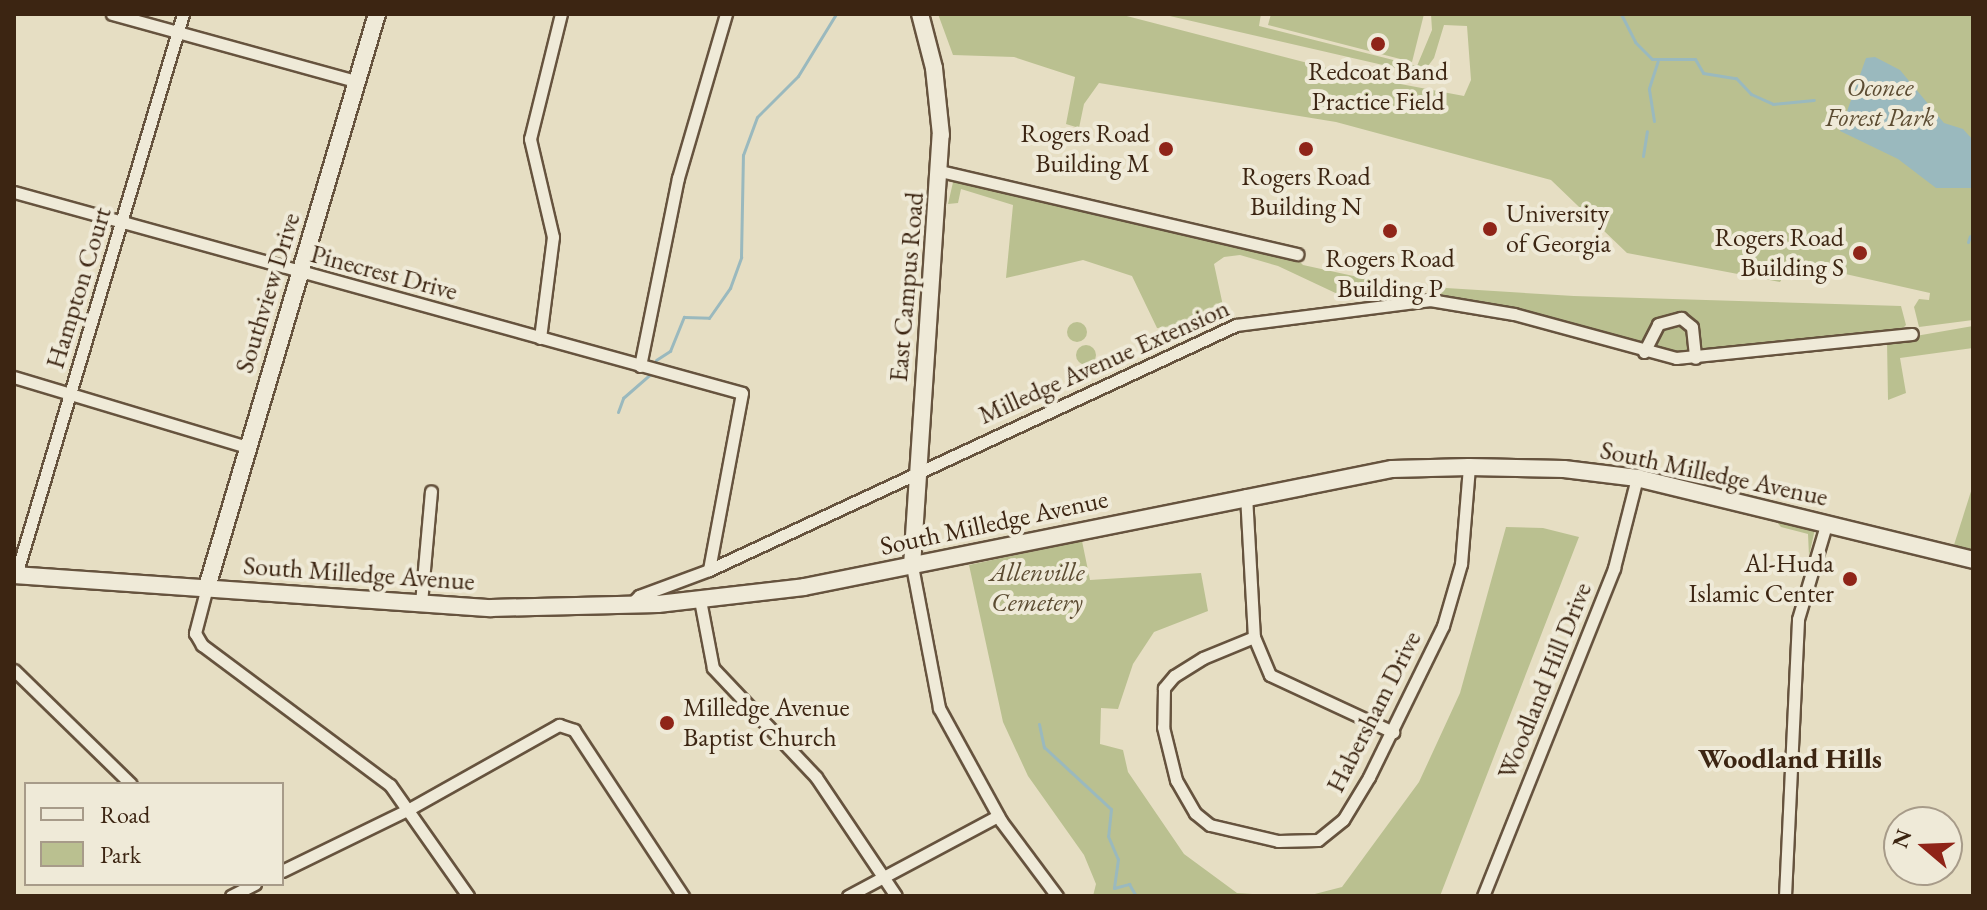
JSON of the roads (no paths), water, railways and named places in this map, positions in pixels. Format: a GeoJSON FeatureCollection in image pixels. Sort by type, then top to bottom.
{"type":"FeatureCollection","features":[{"type":"Feature","properties":{"kind":"main road","name":"Southview Drive"},"geometry":{"type":"LineString","coordinates":[[207,587],[377,14]]}},
{"type":"Feature","properties":{"kind":"main road","name":"East Campus Road"},"geometry":{"type":"LineString","coordinates":[[912,566],[916,472],[940,171],[936,76],[920,14]]}},
{"type":"Feature","properties":{"kind":"main road","name":"South Milledge Avenue"},"geometry":{"type":"LineString","coordinates":[[15,575],[421,603],[628,606],[700,600],[912,566],[1246,495],[1392,469],[1469,467],[1564,469],[1637,478],[1973,560]]}},
{"type":"Feature","properties":{"kind":"street"},"geometry":{"type":"LineString","coordinates":[[112,14],[356,81]]}},
{"type":"Feature","properties":{"kind":"street","name":"Hampton Court"},"geometry":{"type":"LineString","coordinates":[[15,575],[183,14]]}},
{"type":"Feature","properties":{"kind":"street"},"geometry":{"type":"LineString","coordinates":[[540,338],[553,237],[530,139],[561,14]]}},
{"type":"Feature","properties":{"kind":"street"},"geometry":{"type":"LineString","coordinates":[[640,366],[678,178],[726,14]]}},
{"type":"Feature","properties":{"kind":"street"},"geometry":{"type":"LineString","coordinates":[[940,171],[1298,254]]}},
{"type":"Feature","properties":{"kind":"street","name":"Pinecrest Drive"},"geometry":{"type":"LineString","coordinates":[[14,192],[742,393],[709,570]]}},
{"type":"Feature","properties":{"kind":"street","name":"Milledge Avenue Extension"},"geometry":{"type":"LineString","coordinates":[[628,606],[639,596],[709,570],[1165,355],[1261,320],[1430,300],[1514,314],[1644,352],[1695,358],[1912,334]]}},
{"type":"Feature","properties":{"kind":"street"},"geometry":{"type":"LineString","coordinates":[[1644,352],[1658,324],[1681,318],[1692,327],[1695,358]]}},
{"type":"Feature","properties":{"kind":"street"},"geometry":{"type":"LineString","coordinates":[[14,377],[247,447]]}},
{"type":"Feature","properties":{"kind":"street","name":"Habersham Drive"},"geometry":{"type":"LineString","coordinates":[[1254,637],[1203,658],[1174,676],[1164,688],[1163,727],[1176,780],[1201,819],[1245,836],[1296,843],[1318,840],[1343,820],[1393,732],[1454,598],[1469,467]]}},
{"type":"Feature","properties":{"kind":"street","name":"Woodland Hill Drive"},"geometry":{"type":"LineString","coordinates":[[1483,896],[1614,568],[1637,478]]}},
{"type":"Feature","properties":{"kind":"street"},"geometry":{"type":"LineString","coordinates":[[421,603],[431,491]]}},
{"type":"Feature","properties":{"kind":"street"},"geometry":{"type":"LineString","coordinates":[[1246,495],[1254,637],[1270,675],[1393,732]]}},
{"type":"Feature","properties":{"kind":"street"},"geometry":{"type":"LineString","coordinates":[[1785,896],[1798,619],[1827,522]]}},
{"type":"Feature","properties":{"kind":"street"},"geometry":{"type":"LineString","coordinates":[[912,566],[939,708],[998,816],[1057,896]]}},
{"type":"Feature","properties":{"kind":"street"},"geometry":{"type":"LineString","coordinates":[[207,587],[196,621],[202,645],[374,772],[411,808],[468,896]]}},
{"type":"Feature","properties":{"kind":"street"},"geometry":{"type":"LineString","coordinates":[[700,600],[713,668],[816,777],[896,896]]}},
{"type":"Feature","properties":{"kind":"street"},"geometry":{"type":"LineString","coordinates":[[14,670],[129,782]]}},
{"type":"Feature","properties":{"kind":"street"},"geometry":{"type":"LineString","coordinates":[[284,870],[411,808],[553,726],[566,726],[574,730],[683,896]]}},
{"type":"Feature","properties":{"kind":"street"},"geometry":{"type":"LineString","coordinates":[[848,896],[998,816]]}},
{"type":"Feature","properties":{"kind":"water"},"geometry":{"type":"Polygon","coordinates":[[[1875,57],[1900,70],[1944,123],[1963,129],[1973,140],[1973,188],[1936,188],[1898,159],[1840,131],[1866,58],[1875,57]]]}},
{"type":"Feature","properties":{"kind":"waterway"},"geometry":{"type":"LineString","coordinates":[[656,360],[670,351],[684,317],[709,318],[730,288],[741,257],[743,155],[757,117],[798,76],[836,14]]}},
{"type":"Feature","properties":{"kind":"waterway"},"geometry":{"type":"LineString","coordinates":[[1621,14],[1635,42],[1652,59],[1695,59],[1703,73],[1736,78],[1751,94],[1773,104],[1814,100]]}},
{"type":"Feature","properties":{"kind":"waterway"},"geometry":{"type":"LineString","coordinates":[[1654,121],[1649,88],[1658,61]]}},
{"type":"Feature","properties":{"kind":"waterway"},"geometry":{"type":"LineString","coordinates":[[1643,156],[1647,131]]}},
{"type":"Feature","properties":{"kind":"waterway"},"geometry":{"type":"LineString","coordinates":[[1968,242],[1970,236]]}},
{"type":"Feature","properties":{"kind":"waterway"},"geometry":{"type":"LineString","coordinates":[[618,412],[623,398],[651,374]]}},
{"type":"Feature","properties":{"kind":"waterway"},"geometry":{"type":"LineString","coordinates":[[1039,724],[1044,747],[1111,809],[1108,836],[1118,859],[1114,888],[1129,884],[1136,896]]}},
{"type":"Feature","properties":{"kind":"place","name":"Redcoat Band Practice Field"},"geometry":{"type":"Point","coordinates":[1378,44]}},
{"type":"Feature","properties":{"kind":"place","name":"Rogers Road Building M"},"geometry":{"type":"Point","coordinates":[1166,149]}},
{"type":"Feature","properties":{"kind":"place","name":"Rogers Road Building N"},"geometry":{"type":"Point","coordinates":[1306,149]}},
{"type":"Feature","properties":{"kind":"place","name":"University of Georgia"},"geometry":{"type":"Point","coordinates":[1490,229]}},
{"type":"Feature","properties":{"kind":"place","name":"Rogers Road Building P"},"geometry":{"type":"Point","coordinates":[1390,231]}},
{"type":"Feature","properties":{"kind":"place","name":"Rogers Road Building S"},"geometry":{"type":"Point","coordinates":[1860,253]}},
{"type":"Feature","properties":{"kind":"place","name":"Al-Huda Islamic Center"},"geometry":{"type":"Point","coordinates":[1850,579]}},
{"type":"Feature","properties":{"kind":"place","name":"Milledge Avenue Baptist Church"},"geometry":{"type":"Point","coordinates":[667,723]}},
{"type":"Feature","properties":{"kind":"district","name":"Woodland Hills"},"geometry":{"type":"Point","coordinates":[1790,758]}},
{"type":"Feature","properties":{"kind":"park label","name":"Oconee Forest Park"},"geometry":{"type":"Point","coordinates":[1880,103]}},
{"type":"Feature","properties":{"kind":"park label","name":"Allenville Cemetery"},"geometry":{"type":"Point","coordinates":[1037,588]}}]}
